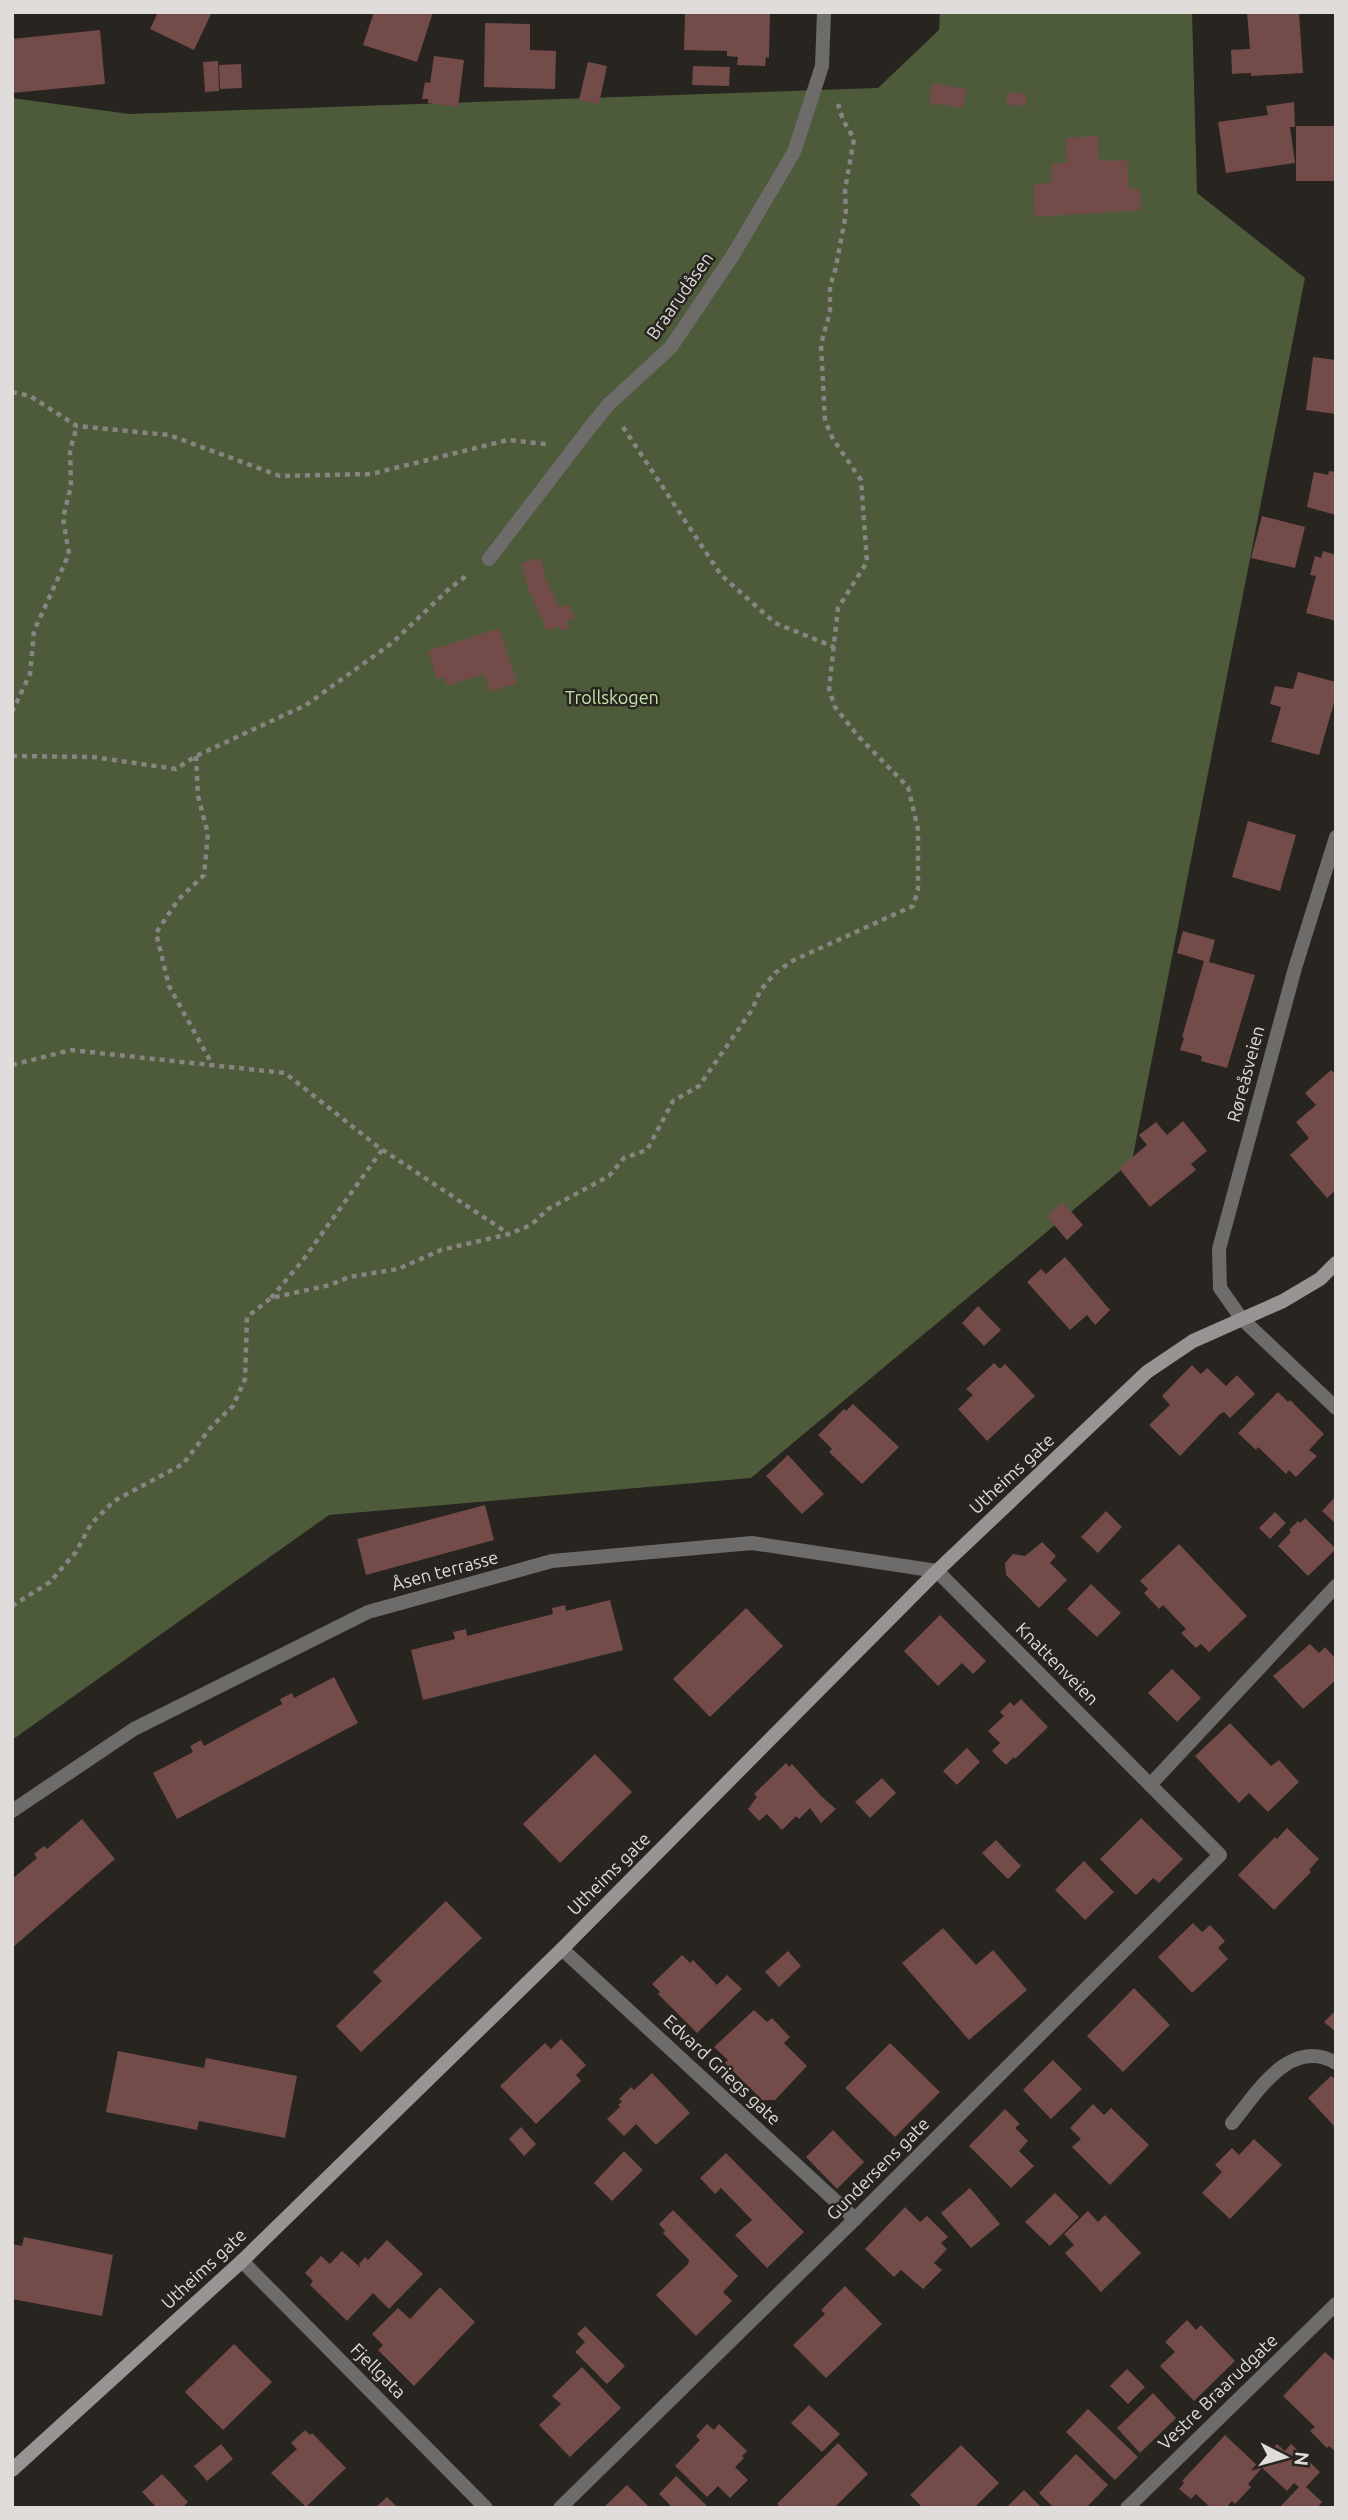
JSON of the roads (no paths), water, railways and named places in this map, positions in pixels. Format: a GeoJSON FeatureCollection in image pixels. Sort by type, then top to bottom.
{"type":"FeatureCollection","features":[{"type":"Feature","properties":{"kind":"main road","name":"Utheims gate"},"geometry":{"type":"LineString","coordinates":[[12,2470],[242,2261],[562,1949],[937,1571],[1147,1372],[1193,1341],[1283,1301],[1320,1279],[1336,1264]]}},
{"type":"Feature","properties":{"kind":"street","name":"Braarudåsen"},"geometry":{"type":"LineString","coordinates":[[489,559],[608,405],[671,347],[733,255],[794,152],[822,66],[824,12]]}},
{"type":"Feature","properties":{"kind":"street","name":"Røreåsveien"},"geometry":{"type":"LineString","coordinates":[[1336,837],[1295,968],[1219,1249],[1220,1288],[1241,1318],[1336,1408]]}},
{"type":"Feature","properties":{"kind":"street","name":"Åsen terrasse"},"geometry":{"type":"LineString","coordinates":[[12,1811],[134,1729],[369,1612],[552,1561],[752,1543],[937,1571]]}},
{"type":"Feature","properties":{"kind":"street","name":"Knattenveien"},"geometry":{"type":"LineString","coordinates":[[937,1571],[1220,1855]]}},
{"type":"Feature","properties":{"kind":"street"},"geometry":{"type":"LineString","coordinates":[[1150,1785],[1336,1586]]}},
{"type":"Feature","properties":{"kind":"street","name":"Gundersens gate"},"geometry":{"type":"LineString","coordinates":[[560,2508],[1220,1855]]}},
{"type":"Feature","properties":{"kind":"street","name":"Edvard Griegs gate"},"geometry":{"type":"LineString","coordinates":[[562,1949],[855,2219]]}},
{"type":"Feature","properties":{"kind":"street"},"geometry":{"type":"LineString","coordinates":[[1232,2123],[1279,2068],[1303,2055],[1327,2057],[1336,2063]]}},
{"type":"Feature","properties":{"kind":"street","name":"Fjellgata"},"geometry":{"type":"LineString","coordinates":[[242,2261],[486,2508]]}},
{"type":"Feature","properties":{"kind":"street","name":"Vestre Braarudgate"},"geometry":{"type":"LineString","coordinates":[[1127,2508],[1336,2304]]}},
{"type":"Feature","properties":{"kind":"park label","name":"Trollskogen"},"geometry":{"type":"Point","coordinates":[612,698]}}]}
